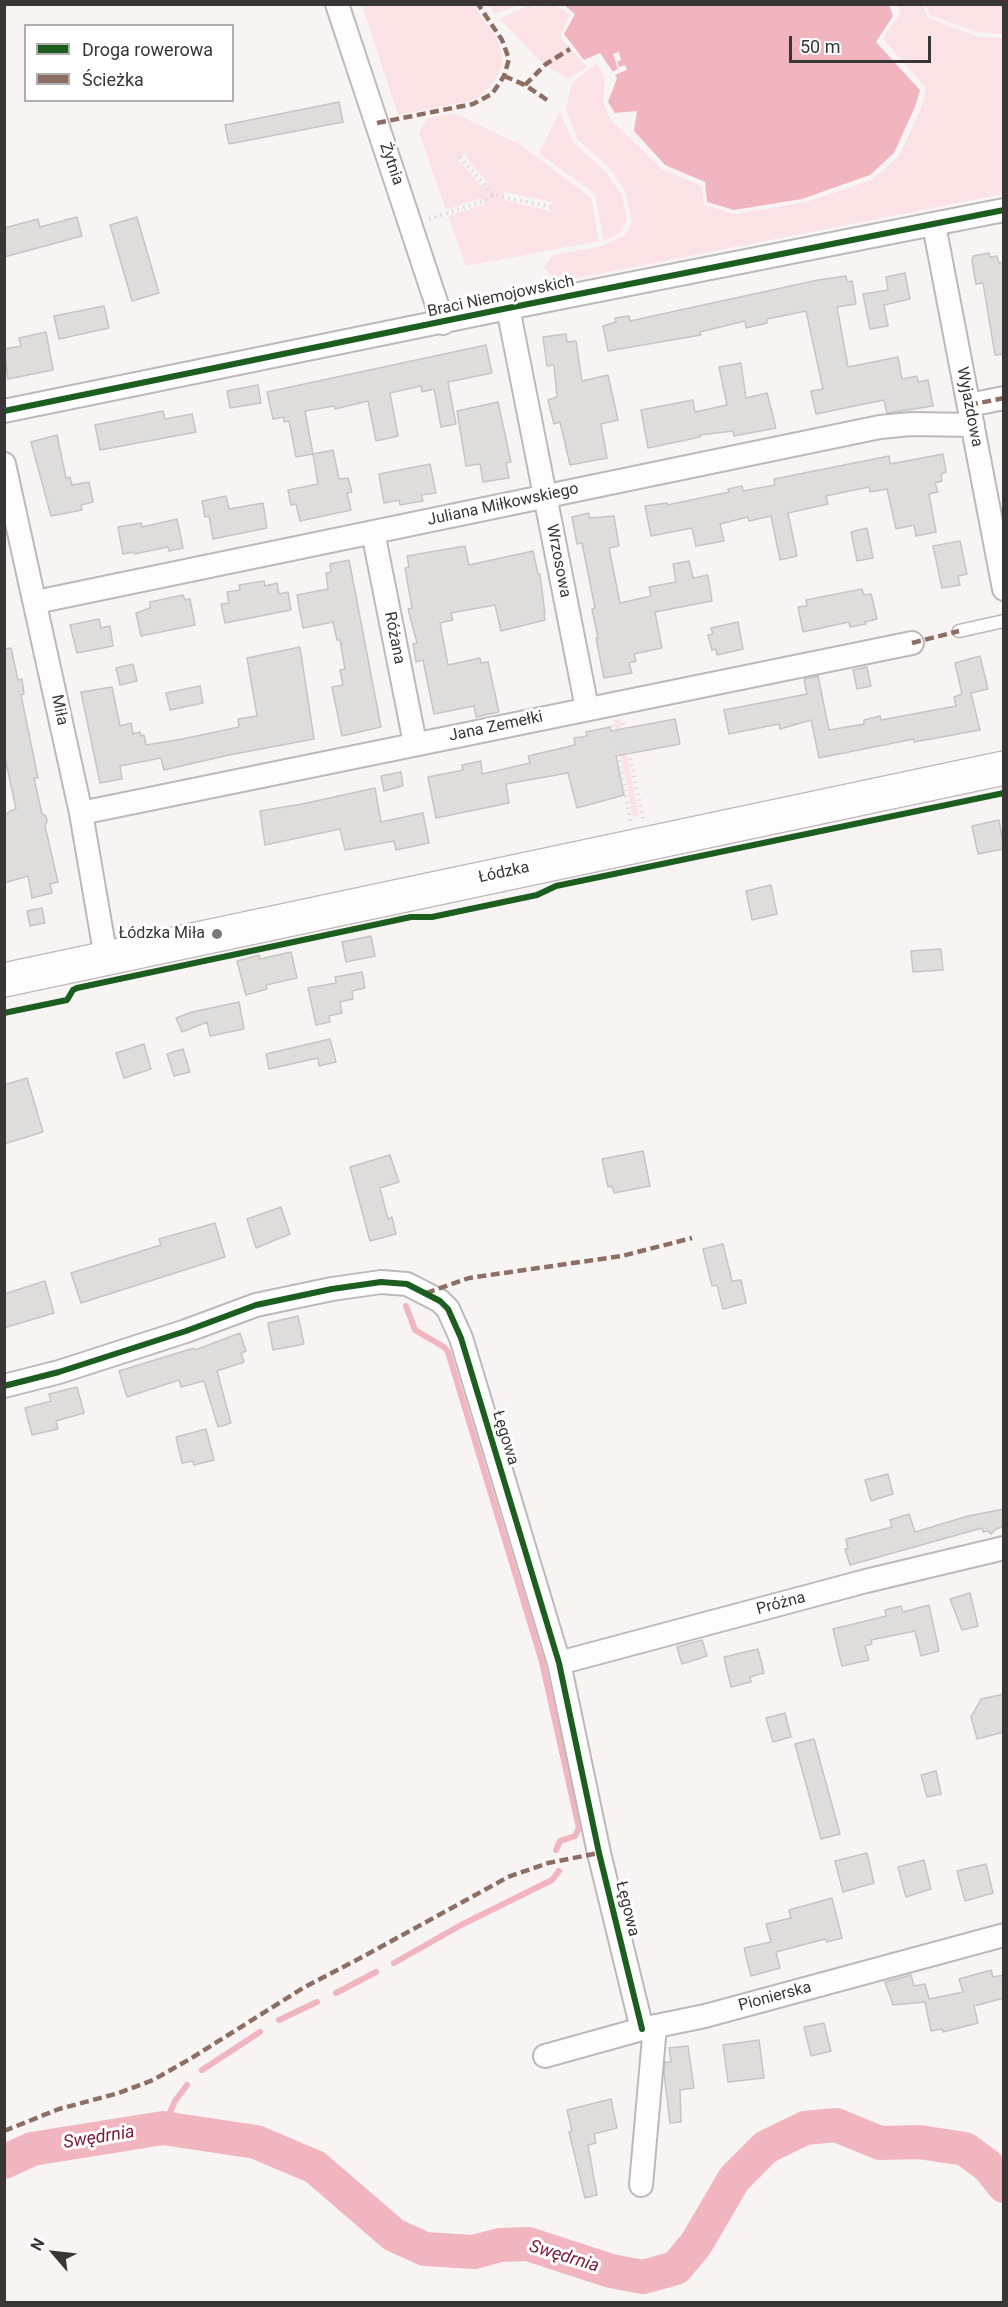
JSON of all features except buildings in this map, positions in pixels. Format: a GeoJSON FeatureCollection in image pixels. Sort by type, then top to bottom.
{"type":"FeatureCollection","features":[{"type":"Feature","properties":{"kind":"main road","name":"Łódzka"},"geometry":{"type":"LineString","coordinates":[[4,980],[1004,768]]}},
{"type":"Feature","properties":{"kind":"street","name":"Żytnia"},"geometry":{"type":"LineString","coordinates":[[337,4],[443,323]]}},
{"type":"Feature","properties":{"kind":"street","name":"Braci Niemojowskich"},"geometry":{"type":"LineString","coordinates":[[4,411],[1004,210]]}},
{"type":"Feature","properties":{"kind":"street","name":"Wyjazdowa"},"geometry":{"type":"LineString","coordinates":[[934,225],[1004,589]]}},
{"type":"Feature","properties":{"kind":"street","name":"Wrzosowa"},"geometry":{"type":"LineString","coordinates":[[508,308],[545,496],[605,704]]}},
{"type":"Feature","properties":{"kind":"street","name":"Juliana Miłkowskiego"},"geometry":{"type":"LineString","coordinates":[[36,602],[879,427],[971,415],[1004,398]]}},
{"type":"Feature","properties":{"kind":"street","name":"Miła"},"geometry":{"type":"LineString","coordinates":[[4,464],[81,813],[106,958]]}},
{"type":"Feature","properties":{"kind":"street","name":"Różana"},"geometry":{"type":"LineString","coordinates":[[373,532],[415,743]]}},
{"type":"Feature","properties":{"kind":"street","name":"Jana Zemełki"},"geometry":{"type":"LineString","coordinates":[[81,813],[912,643]]}},
{"type":"Feature","properties":{"kind":"street","name":"Łęgowa"},"geometry":{"type":"LineString","coordinates":[[4,1386],[70,1369],[186,1331],[256,1305],[332,1289],[381,1282],[407,1284],[440,1301],[448,1309],[462,1338],[559,1663],[599,1853],[648,2027],[641,2185]]}},
{"type":"Feature","properties":{"kind":"street","name":"Próżna"},"geometry":{"type":"LineString","coordinates":[[559,1663],[867,1581],[1004,1548]]}},
{"type":"Feature","properties":{"kind":"street","name":"Pionierska"},"geometry":{"type":"LineString","coordinates":[[545,2056],[648,2027],[716,2013],[1004,1935]]}},
{"type":"Feature","properties":{"kind":"lane"},"geometry":{"type":"LineString","coordinates":[[959,631],[1004,621]]}},
{"type":"Feature","properties":{"kind":"path"},"geometry":{"type":"LineString","coordinates":[[460,158],[493,195],[551,207]]}},
{"type":"Feature","properties":{"kind":"path"},"geometry":{"type":"LineString","coordinates":[[412,226],[483,201],[493,195]]}},
{"type":"Feature","properties":{"kind":"path"},"geometry":{"type":"LineString","coordinates":[[605,704],[643,819]]}},
{"type":"Feature","properties":{"kind":"path"},"geometry":{"type":"LineString","coordinates":[[605,704],[631,822]]}},
{"type":"Feature","properties":{"kind":"shaded area"},"geometry":{"type":"Polygon","coordinates":[[[545,4],[554,5],[570,15],[560,37],[587,67],[568,79],[539,60],[500,19],[529,5],[535,8],[545,4]]]}},
{"type":"Feature","properties":{"kind":"shaded area"},"geometry":{"type":"Polygon","coordinates":[[[362,5],[473,5],[494,34],[502,53],[497,77],[487,90],[474,100],[398,115],[362,5]]]}},
{"type":"Feature","properties":{"kind":"shaded area"},"geometry":{"type":"Polygon","coordinates":[[[488,5],[519,5],[494,14],[488,5]]]}},
{"type":"Feature","properties":{"kind":"shaded area"},"geometry":{"type":"Polygon","coordinates":[[[564,5],[889,5],[893,16],[876,42],[920,90],[915,107],[894,153],[870,175],[802,199],[734,210],[707,202],[705,182],[665,165],[634,131],[637,111],[615,113],[608,102],[617,78],[600,53],[584,60],[564,34],[575,14],[564,5]]]}},
{"type":"Feature","properties":{"kind":"shaded area"},"geometry":{"type":"Polygon","coordinates":[[[897,5],[923,5],[928,18],[976,36],[1003,38],[1003,194],[563,281],[550,274],[544,267],[553,255],[602,246],[625,235],[632,222],[625,191],[609,167],[577,139],[566,109],[572,83],[597,63],[605,79],[603,102],[610,119],[662,169],[702,186],[704,205],[735,214],[806,202],[872,180],[899,156],[921,108],[926,88],[883,39],[900,13],[897,5]]]}},
{"type":"Feature","properties":{"kind":"shaded area"},"geometry":{"type":"Polygon","coordinates":[[[926,5],[1003,5],[1003,34],[977,32],[930,15],[926,5]]]}},
{"type":"Feature","properties":{"kind":"shaded area"},"geometry":{"type":"Polygon","coordinates":[[[560,111],[572,141],[605,171],[622,195],[627,220],[620,233],[604,241],[595,194],[539,153],[560,111]]]}},
{"type":"Feature","properties":{"kind":"shaded area"},"geometry":{"type":"Polygon","coordinates":[[[454,113],[521,145],[591,198],[599,241],[466,266],[448,216],[485,204],[481,198],[446,210],[419,133],[427,118],[454,113]],[[465,153],[458,160],[483,188],[488,183],[470,163],[465,153]],[[504,192],[503,200],[550,211],[552,202],[504,192]]]}},
{"type":"Feature","properties":{"kind":"shaded area"},"geometry":{"type":"Polygon","coordinates":[[[620,719],[639,816],[633,817],[614,720],[620,719]]]}},
{"type":"Feature","properties":{"kind":"pier"},"geometry":{"type":"Polygon","coordinates":[[[619,52],[621,60],[617,62],[619,67],[625,65],[627,70],[612,76],[610,73],[618,69],[613,54],[619,52]]]}},
{"type":"Feature","properties":{"kind":"waterway"},"geometry":{"type":"LineString","coordinates":[[406,1306],[415,1330],[444,1347],[448,1352],[542,1662],[579,1828],[575,1836],[560,1841],[556,1850]]}},
{"type":"Feature","properties":{"kind":"waterway"},"geometry":{"type":"LineString","coordinates":[[394,1963],[461,1925],[552,1880],[559,1871]]}},
{"type":"Feature","properties":{"kind":"waterway"},"geometry":{"type":"LineString","coordinates":[[336,1993],[376,1972]]}},
{"type":"Feature","properties":{"kind":"waterway"},"geometry":{"type":"LineString","coordinates":[[279,2020],[317,2002]]}},
{"type":"Feature","properties":{"kind":"waterway"},"geometry":{"type":"LineString","coordinates":[[202,2070],[260,2032]]}},
{"type":"Feature","properties":{"kind":"waterway"},"geometry":{"type":"LineString","coordinates":[[163,2128],[175,2101],[187,2085]]}},
{"type":"Feature","properties":{"kind":"waterway","name":"Swędrnia"},"geometry":{"type":"LineString","coordinates":[[4,2162],[32,2149],[163,2128],[256,2142],[315,2167],[394,2235],[425,2249],[474,2252],[500,2245],[528,2244],[611,2271],[643,2277],[676,2268],[696,2244],[734,2179],[766,2147],[805,2128],[836,2125],[880,2143],[919,2142],[965,2149],[988,2166],[1004,2186]]}},
{"type":"Feature","properties":{"kind":"marked path"},"geometry":{"type":"LineString","coordinates":[[377,123],[473,104],[492,94],[504,76],[509,59],[502,40],[478,4]]}},
{"type":"Feature","properties":{"kind":"marked path"},"geometry":{"type":"LineString","coordinates":[[525,85],[546,64],[570,49]]}},
{"type":"Feature","properties":{"kind":"marked path"},"geometry":{"type":"LineString","coordinates":[[504,76],[525,85],[550,102]]}},
{"type":"Feature","properties":{"kind":"marked path"},"geometry":{"type":"LineString","coordinates":[[969,405],[1004,398]]}},
{"type":"Feature","properties":{"kind":"marked path"},"geometry":{"type":"LineString","coordinates":[[912,643],[959,631]]}},
{"type":"Feature","properties":{"kind":"marked path"},"geometry":{"type":"LineString","coordinates":[[426,1293],[469,1278],[622,1256],[692,1238]]}},
{"type":"Feature","properties":{"kind":"marked path"},"geometry":{"type":"LineString","coordinates":[[4,2131],[59,2109],[119,2093],[153,2080],[303,1988],[508,1877],[548,1863],[599,1853]]}},
{"type":"Feature","properties":{"kind":"cycle path"},"geometry":{"type":"LineString","coordinates":[[4,411],[1004,210]]}},
{"type":"Feature","properties":{"kind":"cycle path"},"geometry":{"type":"LineString","coordinates":[[4,1013],[67,1000],[77,988],[411,917],[432,917],[537,895],[556,886],[1004,793]]}},
{"type":"Feature","properties":{"kind":"cycle path"},"geometry":{"type":"LineString","coordinates":[[4,1386],[59,1372],[186,1331],[256,1305],[332,1289],[381,1282],[407,1284],[440,1301],[448,1309],[461,1338],[559,1663],[599,1853],[642,2029]]}},
{"type":"Feature","properties":{"kind":"place","name":"Łódzka Miła"},"geometry":{"type":"Point","coordinates":[217,934]}}]}
